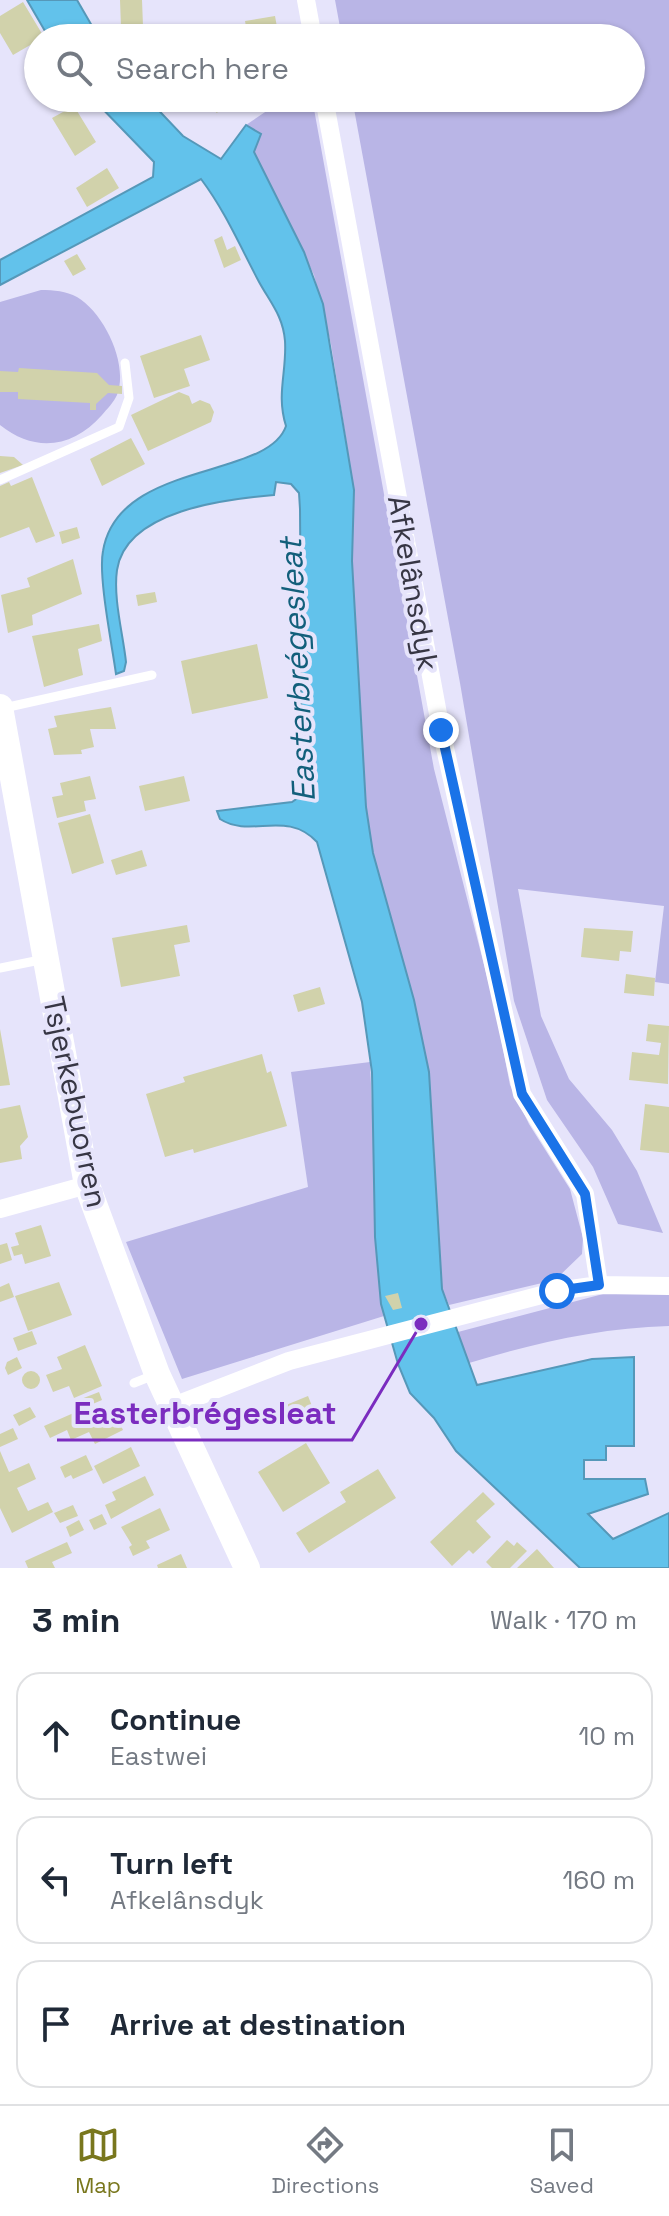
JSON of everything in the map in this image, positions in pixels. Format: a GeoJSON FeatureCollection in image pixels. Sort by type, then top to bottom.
{"type":"FeatureCollection","features":[{"type":"Feature","properties":{"kind":"street"},"geometry":{"type":"LineString","coordinates":[[306,0],[310,24]]}},
{"type":"Feature","properties":{"kind":"street","name":"Afkelânsdyk"},"geometry":{"type":"LineString","coordinates":[[327,112],[441,730],[522,1094],[585,1194],[599,1285]]}},
{"type":"Feature","properties":{"kind":"street","name":"Tsjerkebuorren"},"geometry":{"type":"LineString","coordinates":[[1,719],[87,1185],[146,1378],[171,1407],[247,1568]]}},
{"type":"Feature","properties":{"kind":"street"},"geometry":{"type":"LineString","coordinates":[[0,1209],[87,1185]]}},
{"type":"Feature","properties":{"kind":"street"},"geometry":{"type":"LineString","coordinates":[[171,1407],[289,1361],[457,1315],[557,1291],[599,1285],[669,1286]]}},
{"type":"Feature","properties":{"kind":"lane"},"geometry":{"type":"LineString","coordinates":[[0,480],[119,427],[129,398],[125,363]]}},
{"type":"Feature","properties":{"kind":"lane"},"geometry":{"type":"LineString","coordinates":[[1,719],[152,675]]}},
{"type":"Feature","properties":{"kind":"lane"},"geometry":{"type":"LineString","coordinates":[[0,968],[45,959]]}},
{"type":"Feature","properties":{"kind":"shaded area"},"geometry":{"type":"Polygon","coordinates":[[[335,0],[669,0],[669,984],[655,982],[664,906],[518,889],[541,1016],[569,1079],[612,1130],[637,1171],[663,1233],[618,1224],[593,1167],[547,1100],[514,1001],[460,683],[355,112],[645,112],[645,24],[339,24],[335,0]]]}},
{"type":"Feature","properties":{"kind":"shaded area"},"geometry":{"type":"Polygon","coordinates":[[[265,112],[315,112],[434,769],[495,1008],[510,1085],[529,1124],[570,1189],[583,1238],[582,1254],[555,1280],[449,1305],[442,1289],[429,1072],[414,1000],[373,853],[366,807],[352,561],[354,490],[331,344],[314,275],[254,152],[261,134],[246,125],[265,112]]]}},
{"type":"Feature","properties":{"kind":"shaded area"},"geometry":{"type":"Polygon","coordinates":[[[41,290],[69,293],[87,305],[112,340],[120,369],[117,395],[102,415],[79,434],[53,443],[27,440],[0,425],[0,302],[41,290]]]}},
{"type":"Feature","properties":{"kind":"shaded area"},"geometry":{"type":"Polygon","coordinates":[[[370,1062],[384,1316],[182,1379],[126,1242],[308,1187],[291,1072],[370,1062]]]}},
{"type":"Feature","properties":{"kind":"shaded area"},"geometry":{"type":"Polygon","coordinates":[[[669,1288],[669,1326],[568,1338],[469,1363],[458,1332],[622,1289],[669,1288]]]}},
{"type":"Feature","properties":{"kind":"water"},"geometry":{"type":"Polygon","coordinates":[[[27,0],[77,0],[91,24],[41,24],[27,0]]]}},
{"type":"Feature","properties":{"kind":"water","name":"Easterbrégesleat"},"geometry":{"type":"Polygon","coordinates":[[[106,112],[160,112],[183,136],[221,159],[246,125],[261,134],[254,152],[304,252],[323,304],[354,490],[352,561],[366,807],[373,853],[414,1000],[429,1072],[442,1289],[477,1385],[592,1359],[634,1357],[634,1446],[606,1446],[606,1460],[584,1460],[584,1479],[645,1479],[648,1494],[588,1514],[613,1539],[669,1513],[669,1568],[580,1568],[456,1451],[434,1418],[410,1393],[398,1364],[381,1304],[375,1237],[372,1072],[362,1002],[317,842],[293,827],[232,824],[220,819],[217,811],[292,802],[302,795],[300,509],[299,493],[291,484],[276,482],[274,495],[206,505],[158,521],[139,534],[124,550],[116,581],[126,662],[124,671],[116,674],[102,562],[114,522],[135,501],[163,486],[252,456],[274,443],[286,426],[282,404],[285,341],[281,323],[225,216],[201,179],[0,285],[0,260],[153,177],[154,162],[106,112]]]}},
{"type":"Feature","properties":{"kind":"building"},"geometry":{"type":"Polygon","coordinates":[[[120,0],[142,0],[143,24],[121,24],[120,0]]]}},
{"type":"Feature","properties":{"kind":"building"},"geometry":{"type":"Polygon","coordinates":[[[23,2],[36,24],[24,24],[24,49],[13,55],[0,33],[0,16],[23,2]]]}},
{"type":"Feature","properties":{"kind":"building"},"geometry":{"type":"Polygon","coordinates":[[[275,16],[276,24],[246,24],[245,21],[275,16]]]}},
{"type":"Feature","properties":{"kind":"building"},"geometry":{"type":"Polygon","coordinates":[[[63,112],[78,112],[96,142],[75,156],[52,118],[63,112]]]}},
{"type":"Feature","properties":{"kind":"building"},"geometry":{"type":"Polygon","coordinates":[[[107,168],[119,188],[87,207],[76,188],[107,168]]]}},
{"type":"Feature","properties":{"kind":"building"},"geometry":{"type":"Polygon","coordinates":[[[222,236],[227,250],[235,246],[241,260],[224,268],[214,240],[222,236]]]}},
{"type":"Feature","properties":{"kind":"building"},"geometry":{"type":"Polygon","coordinates":[[[77,254],[86,269],[73,276],[64,261],[77,254]]]}},
{"type":"Feature","properties":{"kind":"building"},"geometry":{"type":"Polygon","coordinates":[[[201,335],[210,360],[184,369],[190,386],[154,398],[140,356],[201,335]]]}},
{"type":"Feature","properties":{"kind":"building"},"geometry":{"type":"Polygon","coordinates":[[[19,368],[97,373],[109,385],[122,386],[122,394],[108,393],[96,404],[96,410],[90,410],[90,403],[18,399],[18,392],[0,392],[0,371],[18,372],[19,368]]]}},
{"type":"Feature","properties":{"kind":"building"},"geometry":{"type":"Polygon","coordinates":[[[179,392],[189,396],[192,404],[200,400],[210,404],[214,412],[211,422],[148,451],[131,415],[179,392]]]}},
{"type":"Feature","properties":{"kind":"building"},"geometry":{"type":"Polygon","coordinates":[[[131,438],[145,464],[102,486],[90,459],[131,438]]]}},
{"type":"Feature","properties":{"kind":"building"},"geometry":{"type":"Polygon","coordinates":[[[0,456],[14,457],[23,465],[0,473],[0,456]]]}},
{"type":"Feature","properties":{"kind":"building"},"geometry":{"type":"Polygon","coordinates":[[[32,477],[55,536],[36,543],[29,527],[0,538],[0,486],[9,482],[11,486],[32,477]]]}},
{"type":"Feature","properties":{"kind":"building"},"geometry":{"type":"Polygon","coordinates":[[[77,527],[80,538],[62,544],[59,532],[77,527]]]}},
{"type":"Feature","properties":{"kind":"building"},"geometry":{"type":"Polygon","coordinates":[[[73,559],[82,594],[32,615],[33,625],[8,633],[1,595],[30,587],[27,578],[73,559]]]}},
{"type":"Feature","properties":{"kind":"building"},"geometry":{"type":"Polygon","coordinates":[[[155,592],[157,602],[138,606],[136,595],[155,592]]]}},
{"type":"Feature","properties":{"kind":"building"},"geometry":{"type":"Polygon","coordinates":[[[99,624],[102,641],[78,649],[83,675],[44,687],[32,636],[99,624]]]}},
{"type":"Feature","properties":{"kind":"building"},"geometry":{"type":"Polygon","coordinates":[[[257,644],[268,698],[192,714],[181,661],[257,644]]]}},
{"type":"Feature","properties":{"kind":"building"},"geometry":{"type":"Polygon","coordinates":[[[111,707],[116,729],[90,729],[94,747],[81,750],[82,754],[54,755],[48,729],[57,727],[54,716],[111,707]]]}},
{"type":"Feature","properties":{"kind":"building"},"geometry":{"type":"Polygon","coordinates":[[[90,776],[96,799],[84,801],[86,811],[57,818],[52,797],[63,795],[60,783],[90,776]]]}},
{"type":"Feature","properties":{"kind":"building"},"geometry":{"type":"Polygon","coordinates":[[[184,776],[190,801],[145,811],[139,786],[184,776]]]}},
{"type":"Feature","properties":{"kind":"building"},"geometry":{"type":"Polygon","coordinates":[[[90,814],[104,863],[72,874],[58,823],[90,814]]]}},
{"type":"Feature","properties":{"kind":"building"},"geometry":{"type":"Polygon","coordinates":[[[142,850],[147,866],[116,875],[111,860],[142,850]]]}},
{"type":"Feature","properties":{"kind":"building"},"geometry":{"type":"Polygon","coordinates":[[[187,925],[190,942],[174,945],[180,976],[121,987],[112,938],[187,925]]]}},
{"type":"Feature","properties":{"kind":"building"},"geometry":{"type":"Polygon","coordinates":[[[584,928],[633,931],[631,952],[620,951],[619,961],[581,957],[584,928]]]}},
{"type":"Feature","properties":{"kind":"building"},"geometry":{"type":"Polygon","coordinates":[[[626,974],[655,978],[654,996],[624,993],[626,974]]]}},
{"type":"Feature","properties":{"kind":"building"},"geometry":{"type":"Polygon","coordinates":[[[320,987],[325,1004],[298,1012],[293,995],[320,987]]]}},
{"type":"Feature","properties":{"kind":"building"},"geometry":{"type":"Polygon","coordinates":[[[648,1024],[669,1026],[668,1084],[629,1080],[632,1052],[659,1055],[661,1043],[646,1041],[648,1024]]]}},
{"type":"Feature","properties":{"kind":"building"},"geometry":{"type":"Polygon","coordinates":[[[0,1029],[10,1085],[0,1086],[0,1029]]]}},
{"type":"Feature","properties":{"kind":"building"},"geometry":{"type":"Polygon","coordinates":[[[262,1054],[267,1073],[271,1071],[287,1126],[194,1153],[193,1149],[165,1157],[146,1094],[185,1082],[183,1077],[262,1054]]]}},
{"type":"Feature","properties":{"kind":"building"},"geometry":{"type":"Polygon","coordinates":[[[645,1104],[669,1107],[669,1153],[640,1150],[645,1104]]]}},
{"type":"Feature","properties":{"kind":"building"},"geometry":{"type":"Polygon","coordinates":[[[20,1105],[28,1137],[20,1146],[22,1159],[0,1163],[0,1109],[20,1105]]]}},
{"type":"Feature","properties":{"kind":"building"},"geometry":{"type":"Polygon","coordinates":[[[41,1225],[51,1256],[25,1264],[22,1254],[14,1256],[11,1247],[19,1245],[15,1233],[41,1225]]]}},
{"type":"Feature","properties":{"kind":"building"},"geometry":{"type":"Polygon","coordinates":[[[7,1243],[12,1260],[0,1264],[0,1245],[7,1243]]]}},
{"type":"Feature","properties":{"kind":"building"},"geometry":{"type":"Polygon","coordinates":[[[59,1282],[72,1315],[28,1331],[15,1296],[59,1282]]]}},
{"type":"Feature","properties":{"kind":"building"},"geometry":{"type":"Polygon","coordinates":[[[9,1283],[14,1297],[0,1302],[0,1287],[9,1283]]]}},
{"type":"Feature","properties":{"kind":"building"},"geometry":{"type":"Polygon","coordinates":[[[398,1293],[402,1308],[393,1310],[385,1296],[398,1293]]]}},
{"type":"Feature","properties":{"kind":"building"},"geometry":{"type":"Polygon","coordinates":[[[32,1331],[37,1344],[18,1351],[13,1338],[32,1331]]]}},
{"type":"Feature","properties":{"kind":"building"},"geometry":{"type":"Polygon","coordinates":[[[85,1345],[102,1386],[74,1398],[69,1386],[53,1392],[46,1375],[62,1369],[57,1357],[85,1345]]]}},
{"type":"Feature","properties":{"kind":"building"},"geometry":{"type":"Polygon","coordinates":[[[17,1357],[22,1368],[8,1375],[5,1368],[7,1362],[17,1357]]]}},
{"type":"Feature","properties":{"kind":"building"},"geometry":{"type":"Polygon","coordinates":[[[31,1371],[40,1380],[31,1389],[22,1380],[31,1371]]]}},
{"type":"Feature","properties":{"kind":"building"},"geometry":{"type":"Polygon","coordinates":[[[99,1392],[102,1400],[88,1406],[93,1418],[113,1409],[123,1430],[95,1444],[89,1432],[71,1440],[67,1430],[50,1438],[44,1426],[85,1408],[81,1399],[99,1392]]]}},
{"type":"Feature","properties":{"kind":"building"},"geometry":{"type":"Polygon","coordinates":[[[308,1396],[314,1411],[292,1420],[286,1405],[308,1396]]]}},
{"type":"Feature","properties":{"kind":"building"},"geometry":{"type":"Polygon","coordinates":[[[30,1407],[36,1417],[19,1426],[13,1415],[30,1407]]]}},
{"type":"Feature","properties":{"kind":"building"},"geometry":{"type":"Polygon","coordinates":[[[13,1428],[18,1439],[0,1447],[0,1434],[13,1428]]]}},
{"type":"Feature","properties":{"kind":"building"},"geometry":{"type":"Polygon","coordinates":[[[306,1443],[330,1483],[283,1512],[258,1472],[306,1443]]]}},
{"type":"Feature","properties":{"kind":"building"},"geometry":{"type":"Polygon","coordinates":[[[131,1447],[140,1466],[103,1484],[94,1466],[131,1447]]]}},
{"type":"Feature","properties":{"kind":"building"},"geometry":{"type":"Polygon","coordinates":[[[0,1451],[9,1472],[29,1463],[36,1479],[17,1488],[28,1511],[48,1502],[53,1512],[12,1533],[0,1508],[0,1451]]]}},
{"type":"Feature","properties":{"kind":"building"},"geometry":{"type":"Polygon","coordinates":[[[86,1455],[93,1470],[73,1479],[71,1475],[65,1478],[60,1467],[86,1455]]]}},
{"type":"Feature","properties":{"kind":"building"},"geometry":{"type":"Polygon","coordinates":[[[378,1469],[396,1498],[309,1553],[296,1533],[346,1502],[340,1492],[378,1469]]]}},
{"type":"Feature","properties":{"kind":"building"},"geometry":{"type":"Polygon","coordinates":[[[145,1476],[154,1495],[111,1519],[105,1505],[116,1500],[112,1492],[145,1476]]]}},
{"type":"Feature","properties":{"kind":"building"},"geometry":{"type":"Polygon","coordinates":[[[483,1492],[495,1504],[476,1521],[491,1537],[473,1554],[469,1550],[452,1566],[430,1542],[483,1492]]]}},
{"type":"Feature","properties":{"kind":"building"},"geometry":{"type":"Polygon","coordinates":[[[73,1505],[78,1516],[60,1523],[54,1513],[73,1505]]]}},
{"type":"Feature","properties":{"kind":"building"},"geometry":{"type":"Polygon","coordinates":[[[160,1508],[170,1530],[146,1541],[150,1548],[133,1556],[129,1547],[132,1545],[121,1527],[160,1508]]]}},
{"type":"Feature","properties":{"kind":"building"},"geometry":{"type":"Polygon","coordinates":[[[102,1514],[107,1524],[94,1530],[89,1520],[102,1514]]]}},
{"type":"Feature","properties":{"kind":"building"},"geometry":{"type":"Polygon","coordinates":[[[79,1520],[84,1530],[70,1537],[66,1527],[79,1520]]]}},
{"type":"Feature","properties":{"kind":"building"},"geometry":{"type":"Polygon","coordinates":[[[507,1540],[514,1546],[517,1542],[527,1551],[510,1568],[492,1568],[486,1562],[507,1540]]]}},
{"type":"Feature","properties":{"kind":"building"},"geometry":{"type":"Polygon","coordinates":[[[67,1542],[72,1553],[52,1562],[55,1568],[28,1568],[25,1561],[67,1542]]]}},
{"type":"Feature","properties":{"kind":"building"},"geometry":{"type":"Polygon","coordinates":[[[537,1549],[554,1568],[517,1568],[537,1549]]]}},
{"type":"Feature","properties":{"kind":"building"},"geometry":{"type":"Polygon","coordinates":[[[181,1554],[187,1568],[158,1568],[157,1565],[181,1554]]]}},
{"type":"Feature","properties":{"kind":"place","name":"Easterbrégesleat"},"geometry":{"type":"Point","coordinates":[421,1324]}},
{"type":"Feature","properties":{"kind":"route"},"geometry":{"type":"LineString","coordinates":[[441,730],[522,1094],[585,1194],[599,1285],[557,1291]]}}]}
